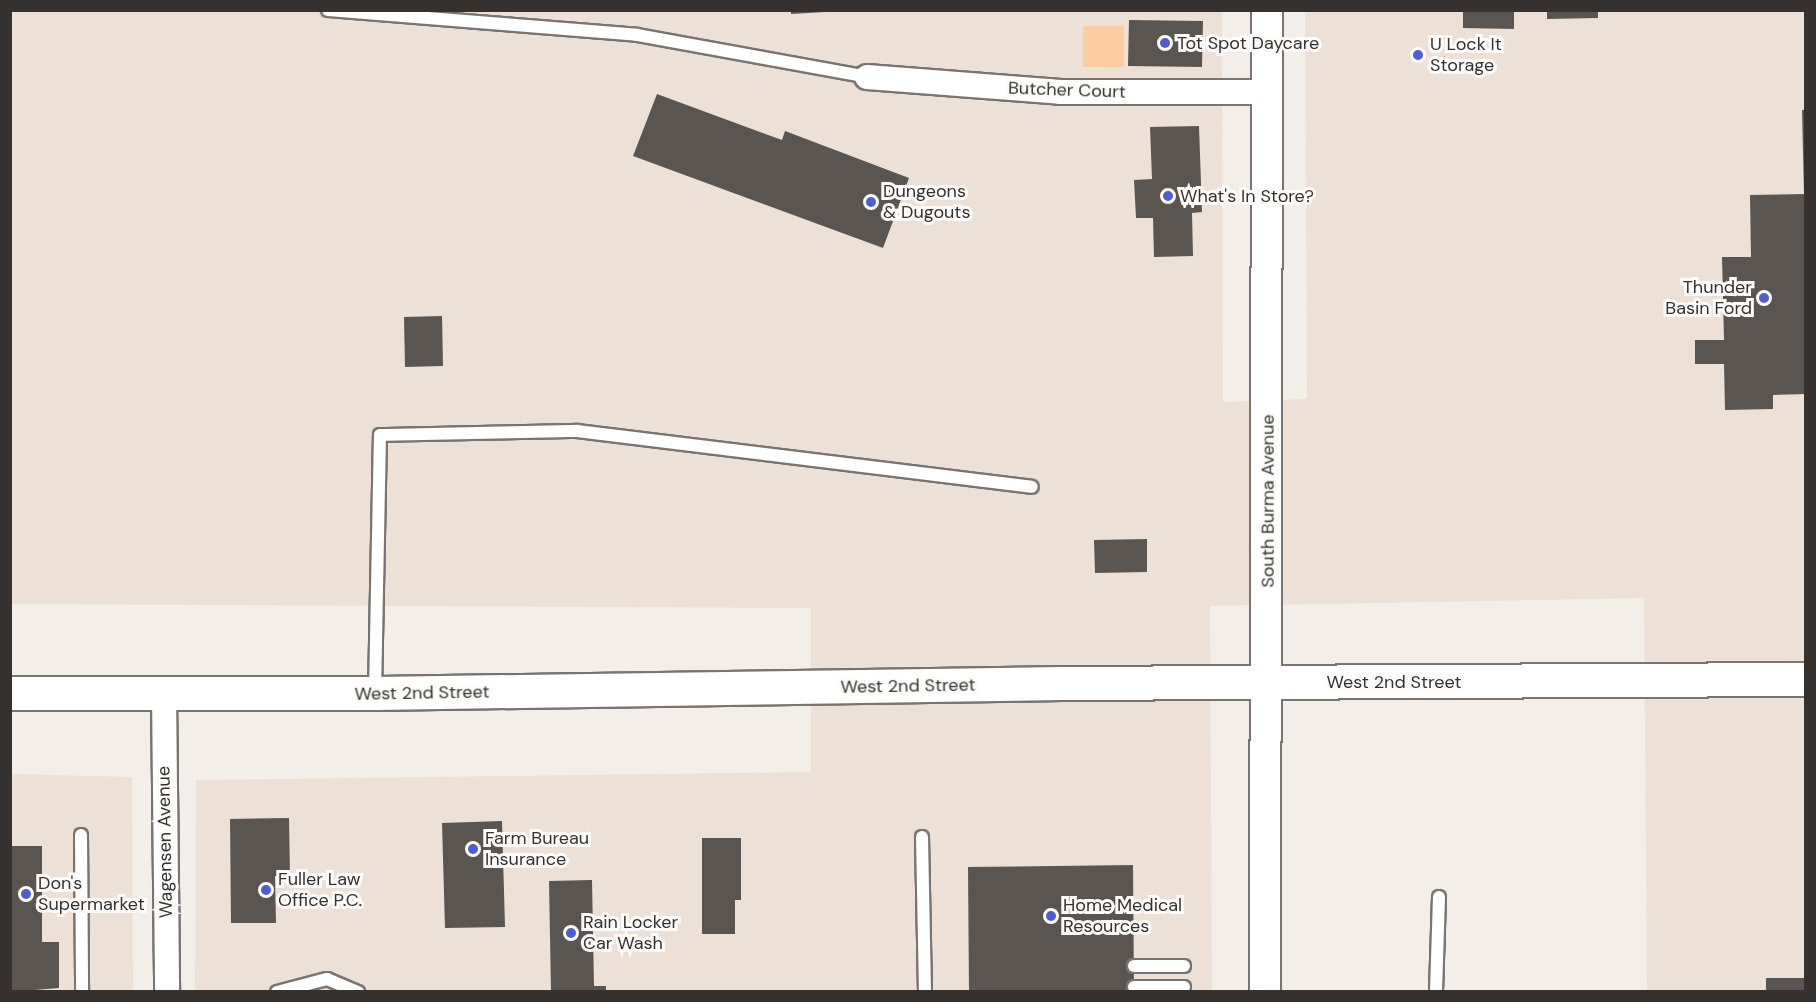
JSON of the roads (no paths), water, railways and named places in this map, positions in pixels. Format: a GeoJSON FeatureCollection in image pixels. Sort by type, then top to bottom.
{"type":"FeatureCollection","features":[{"type":"Feature","properties":{"kind":"main road","name":"West 2nd Street"},"geometry":{"type":"LineString","coordinates":[[10,693],[375,693],[1269,682],[1806,679]]}},
{"type":"Feature","properties":{"kind":"street","name":"South Burma Avenue"},"geometry":{"type":"LineString","coordinates":[[1265,992],[1269,682],[1267,10]]}},
{"type":"Feature","properties":{"kind":"street","name":"Butcher Court"},"geometry":{"type":"LineString","coordinates":[[867,77],[1060,92],[1266,92]]}},
{"type":"Feature","properties":{"kind":"street","name":"Wagensen Avenue"},"geometry":{"type":"LineString","coordinates":[[164,692],[167,992]]}},
{"type":"Feature","properties":{"kind":"lane"},"geometry":{"type":"LineString","coordinates":[[328,10],[637,35],[867,77]]}},
{"type":"Feature","properties":{"kind":"lane"},"geometry":{"type":"LineString","coordinates":[[375,693],[380,435],[577,431],[1032,487]]}},
{"type":"Feature","properties":{"kind":"lane"},"geometry":{"type":"LineString","coordinates":[[81,835],[82,992]]}},
{"type":"Feature","properties":{"kind":"lane"},"geometry":{"type":"LineString","coordinates":[[922,837],[925,992]]}},
{"type":"Feature","properties":{"kind":"lane"},"geometry":{"type":"LineString","coordinates":[[1436,992],[1439,897]]}},
{"type":"Feature","properties":{"kind":"lane"},"geometry":{"type":"LineString","coordinates":[[1134,966],[1184,966]]}},
{"type":"Feature","properties":{"kind":"lane"},"geometry":{"type":"LineString","coordinates":[[277,992],[327,978],[358,992]]}},
{"type":"Feature","properties":{"kind":"lane"},"geometry":{"type":"LineString","coordinates":[[1134,987],[1184,987]]}},
{"type":"Feature","properties":{"kind":"place","name":"Tot Spot Daycare"},"geometry":{"type":"Point","coordinates":[1165,43]}},
{"type":"Feature","properties":{"kind":"place","name":"U Lock It Storage"},"geometry":{"type":"Point","coordinates":[1418,55]}},
{"type":"Feature","properties":{"kind":"place","name":"What's In Store?"},"geometry":{"type":"Point","coordinates":[1168,196]}},
{"type":"Feature","properties":{"kind":"place","name":"Dungeons & Dugouts"},"geometry":{"type":"Point","coordinates":[871,202]}},
{"type":"Feature","properties":{"kind":"place","name":"Thunder Basin Ford"},"geometry":{"type":"Point","coordinates":[1764,298]}},
{"type":"Feature","properties":{"kind":"place","name":"Farm Bureau Insurance"},"geometry":{"type":"Point","coordinates":[473,849]}},
{"type":"Feature","properties":{"kind":"place","name":"Fuller Law Office P.C."},"geometry":{"type":"Point","coordinates":[266,890]}},
{"type":"Feature","properties":{"kind":"place","name":"Don's Supermarket"},"geometry":{"type":"Point","coordinates":[26,894]}},
{"type":"Feature","properties":{"kind":"place","name":"Home Medical Resources"},"geometry":{"type":"Point","coordinates":[1051,916]}},
{"type":"Feature","properties":{"kind":"place","name":"Rain Locker Car Wash"},"geometry":{"type":"Point","coordinates":[571,933]}}]}
